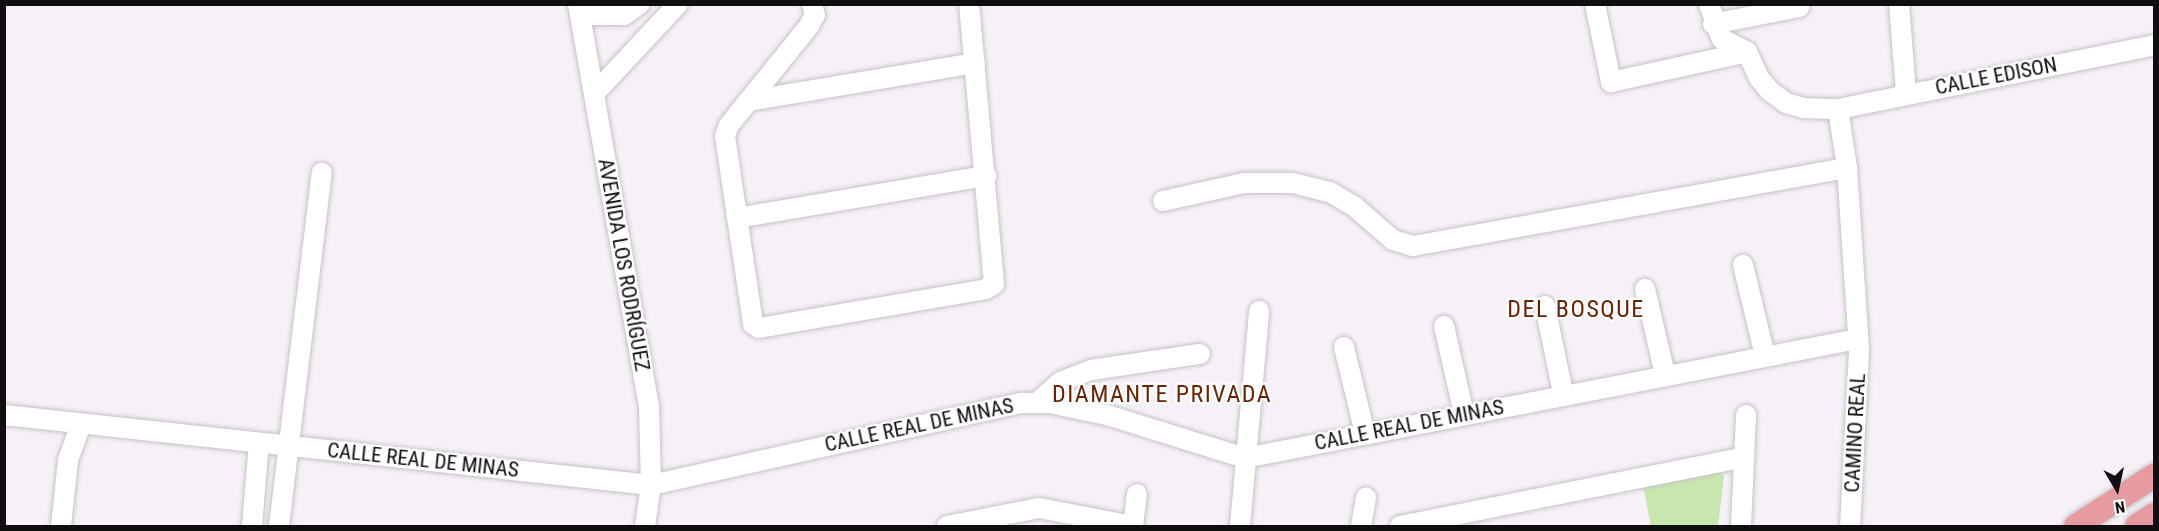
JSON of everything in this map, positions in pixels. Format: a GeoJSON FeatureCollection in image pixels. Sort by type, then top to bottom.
{"type":"FeatureCollection","features":[{"type":"Feature","properties":{"kind":"main road"},"geometry":{"type":"LineString","coordinates":[[2076,526],[2154,477]]}},
{"type":"Feature","properties":{"kind":"main road"},"geometry":{"type":"LineString","coordinates":[[2137,526],[2154,515]]}},
{"type":"Feature","properties":{"kind":"street"},"geometry":{"type":"LineString","coordinates":[[579,10],[624,15],[640,4]]}},
{"type":"Feature","properties":{"kind":"street"},"geometry":{"type":"LineString","coordinates":[[594,94],[678,4]]}},
{"type":"Feature","properties":{"kind":"street"},"geometry":{"type":"LineString","coordinates":[[812,4],[815,15],[809,26],[748,101],[725,136],[753,324],[759,328],[986,289],[993,284],[986,176],[969,4]]}},
{"type":"Feature","properties":{"kind":"street"},"geometry":{"type":"LineString","coordinates":[[1596,4],[1611,82],[1747,52]]}},
{"type":"Feature","properties":{"kind":"street"},"geometry":{"type":"LineString","coordinates":[[1709,4],[1713,24],[1722,39],[1747,52]]}},
{"type":"Feature","properties":{"kind":"street"},"geometry":{"type":"LineString","coordinates":[[1899,4],[1906,93]]}},
{"type":"Feature","properties":{"kind":"street"},"geometry":{"type":"LineString","coordinates":[[1713,24],[1799,7]]}},
{"type":"Feature","properties":{"kind":"street","name":"AVENIDA LOS RODRÍGUEZ"},"geometry":{"type":"LineString","coordinates":[[579,10],[649,405],[651,485],[645,526]]}},
{"type":"Feature","properties":{"kind":"street","name":"CALLE EDISON"},"geometry":{"type":"LineString","coordinates":[[1747,52],[1759,78],[1786,103],[1803,108],[1838,109],[1906,93],[2154,45]]}},
{"type":"Feature","properties":{"kind":"street"},"geometry":{"type":"LineString","coordinates":[[748,101],[975,63]]}},
{"type":"Feature","properties":{"kind":"street","name":"CAMINO REAL"},"geometry":{"type":"LineString","coordinates":[[1838,109],[1847,168],[1858,339],[1850,526]]}},
{"type":"Feature","properties":{"kind":"street"},"geometry":{"type":"LineString","coordinates":[[1163,201],[1244,183],[1293,183],[1330,192],[1355,207],[1393,240],[1413,246],[1847,168]]}},
{"type":"Feature","properties":{"kind":"street"},"geometry":{"type":"LineString","coordinates":[[279,526],[322,173]]}},
{"type":"Feature","properties":{"kind":"street"},"geometry":{"type":"LineString","coordinates":[[737,218],[986,176]]}},
{"type":"Feature","properties":{"kind":"street"},"geometry":{"type":"LineString","coordinates":[[1743,266],[1765,356]]}},
{"type":"Feature","properties":{"kind":"street"},"geometry":{"type":"LineString","coordinates":[[1645,289],[1665,374]]}},
{"type":"Feature","properties":{"kind":"street"},"geometry":{"type":"LineString","coordinates":[[1545,306],[1563,393]]}},
{"type":"Feature","properties":{"kind":"street"},"geometry":{"type":"LineString","coordinates":[[1240,526],[1259,311]]}},
{"type":"Feature","properties":{"kind":"street"},"geometry":{"type":"LineString","coordinates":[[1444,326],[1464,414]]}},
{"type":"Feature","properties":{"kind":"street","name":"CALLE REAL DE MINAS"},"geometry":{"type":"LineString","coordinates":[[4,415],[651,485],[999,406],[1037,403],[1107,415],[1245,458],[1563,393],[1858,339]]}},
{"type":"Feature","properties":{"kind":"street"},"geometry":{"type":"LineString","coordinates":[[1344,347],[1365,434]]}},
{"type":"Feature","properties":{"kind":"street"},"geometry":{"type":"LineString","coordinates":[[1037,403],[1060,382],[1091,370],[1200,354]]}},
{"type":"Feature","properties":{"kind":"street"},"geometry":{"type":"LineString","coordinates":[[1742,526],[1746,415]]}},
{"type":"Feature","properties":{"kind":"street"},"geometry":{"type":"LineString","coordinates":[[61,526],[68,460],[81,424]]}},
{"type":"Feature","properties":{"kind":"street"},"geometry":{"type":"LineString","coordinates":[[252,526],[259,443]]}},
{"type":"Feature","properties":{"kind":"street"},"geometry":{"type":"LineString","coordinates":[[1400,526],[1744,457]]}},
{"type":"Feature","properties":{"kind":"street"},"geometry":{"type":"LineString","coordinates":[[947,526],[1039,508],[1133,526],[1137,494]]}},
{"type":"Feature","properties":{"kind":"street"},"geometry":{"type":"LineString","coordinates":[[1361,526],[1366,497]]}},
{"type":"Feature","properties":{"kind":"green space"},"geometry":{"type":"Polygon","coordinates":[[[1720,472],[1724,477],[1718,526],[1651,526],[1643,486],[1720,472]]]}},
{"type":"Feature","properties":{"kind":"district","name":"DEL BOSQUE"},"geometry":{"type":"Point","coordinates":[1576,310]}},
{"type":"Feature","properties":{"kind":"district","name":"DIAMANTE PRIVADA"},"geometry":{"type":"Point","coordinates":[1162,395]}}]}
